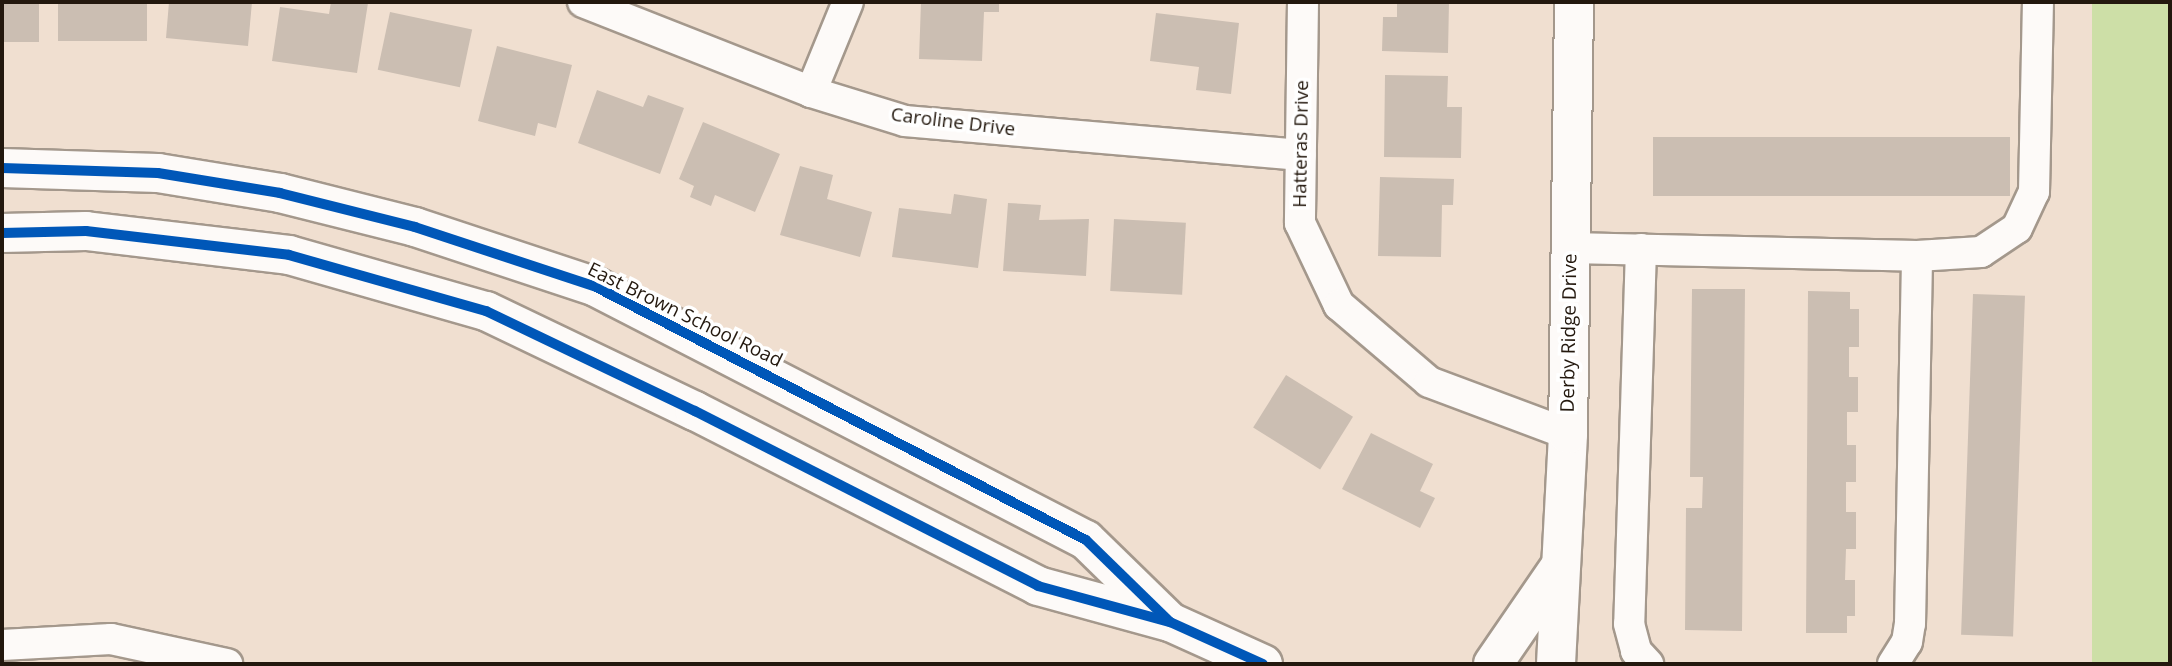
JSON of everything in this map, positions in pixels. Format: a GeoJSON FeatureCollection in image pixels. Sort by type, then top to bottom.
{"type":"FeatureCollection","features":[{"type":"Feature","properties":{"kind":"main road","name":"Derby Ridge Drive"},"geometry":{"type":"LineString","coordinates":[[1565,656],[1562,563],[1568,434],[1574,2]]}},
{"type":"Feature","properties":{"kind":"main road","name":"East Brown School Road"},"geometry":{"type":"LineString","coordinates":[[2,168],[158,173],[280,193],[415,227],[596,287],[1086,540],[1170,622]]}},
{"type":"Feature","properties":{"kind":"main road","name":"East Brown School Road"},"geometry":{"type":"LineString","coordinates":[[2,233],[86,231],[289,255],[486,311],[695,411],[1038,586],[1170,622],[1263,664]]}},
{"type":"Feature","properties":{"kind":"main road"},"geometry":{"type":"LineString","coordinates":[[1493,664],[1562,563]]}},
{"type":"Feature","properties":{"kind":"street","name":"Caroline Drive"},"geometry":{"type":"LineString","coordinates":[[583,2],[811,92],[905,121],[1301,155]]}},
{"type":"Feature","properties":{"kind":"street"},"geometry":{"type":"LineString","coordinates":[[811,92],[848,2]]}},
{"type":"Feature","properties":{"kind":"street","name":"Hatteras Drive"},"geometry":{"type":"LineString","coordinates":[[1303,2],[1300,223],[1339,305],[1429,382],[1568,434]]}},
{"type":"Feature","properties":{"kind":"street"},"geometry":{"type":"LineString","coordinates":[[1570,248],[1917,256],[1981,252],[2017,228],[2034,192],[2038,2]]}},
{"type":"Feature","properties":{"kind":"street"},"geometry":{"type":"LineString","coordinates":[[1641,249],[1629,624],[1636,651],[1648,664]]}},
{"type":"Feature","properties":{"kind":"street"},"geometry":{"type":"LineString","coordinates":[[1893,664],[1907,642],[1910,624],[1917,256]]}},
{"type":"Feature","properties":{"kind":"street"},"geometry":{"type":"LineString","coordinates":[[2,645],[111,639],[227,664]]}},
{"type":"Feature","properties":{"kind":"green space"},"geometry":{"type":"Polygon","coordinates":[[[2092,2],[2170,2],[2170,664],[2092,664],[2092,2]]]}},
{"type":"Feature","properties":{"kind":"building"},"geometry":{"type":"Polygon","coordinates":[[[2,2],[39,2],[39,42],[2,42],[2,2]]]}},
{"type":"Feature","properties":{"kind":"building"},"geometry":{"type":"Polygon","coordinates":[[[58,2],[147,2],[147,41],[58,41],[58,2]]]}},
{"type":"Feature","properties":{"kind":"building"},"geometry":{"type":"Polygon","coordinates":[[[169,2],[252,2],[248,46],[166,38],[169,2]]]}},
{"type":"Feature","properties":{"kind":"building"},"geometry":{"type":"Polygon","coordinates":[[[331,2],[368,3],[357,73],[272,61],[280,7],[329,14],[331,2]]]}},
{"type":"Feature","properties":{"kind":"building"},"geometry":{"type":"Polygon","coordinates":[[[921,2],[999,2],[999,12],[984,12],[982,61],[919,59],[921,2]]]}},
{"type":"Feature","properties":{"kind":"building"},"geometry":{"type":"Polygon","coordinates":[[[1397,2],[1449,2],[1448,53],[1382,51],[1383,17],[1397,17],[1397,2]]]}},
{"type":"Feature","properties":{"kind":"building"},"geometry":{"type":"Polygon","coordinates":[[[390,12],[472,29],[460,87],[378,70],[390,12]]]}},
{"type":"Feature","properties":{"kind":"building"},"geometry":{"type":"Polygon","coordinates":[[[1156,13],[1239,23],[1231,94],[1196,90],[1199,67],[1150,61],[1156,13]]]}},
{"type":"Feature","properties":{"kind":"building"},"geometry":{"type":"Polygon","coordinates":[[[497,46],[572,65],[556,128],[538,123],[535,136],[478,121],[497,46]]]}},
{"type":"Feature","properties":{"kind":"building"},"geometry":{"type":"Polygon","coordinates":[[[1385,75],[1448,76],[1447,107],[1462,107],[1461,158],[1384,157],[1385,75]]]}},
{"type":"Feature","properties":{"kind":"building"},"geometry":{"type":"Polygon","coordinates":[[[597,90],[643,107],[648,95],[684,108],[660,174],[578,143],[597,90]]]}},
{"type":"Feature","properties":{"kind":"building"},"geometry":{"type":"Polygon","coordinates":[[[703,122],[780,154],[755,212],[715,195],[711,206],[690,197],[694,186],[679,179],[703,122]]]}},
{"type":"Feature","properties":{"kind":"building"},"geometry":{"type":"Polygon","coordinates":[[[1653,137],[2010,137],[2010,196],[1653,196],[1653,137]]]}},
{"type":"Feature","properties":{"kind":"building"},"geometry":{"type":"Polygon","coordinates":[[[800,166],[833,175],[827,199],[872,212],[860,257],[780,235],[800,166]]]}},
{"type":"Feature","properties":{"kind":"building"},"geometry":{"type":"Polygon","coordinates":[[[1380,177],[1454,179],[1453,205],[1442,205],[1441,257],[1378,256],[1380,177]]]}},
{"type":"Feature","properties":{"kind":"building"},"geometry":{"type":"Polygon","coordinates":[[[954,194],[987,199],[978,268],[892,257],[899,208],[951,214],[954,194]]]}},
{"type":"Feature","properties":{"kind":"building"},"geometry":{"type":"Polygon","coordinates":[[[1008,203],[1041,205],[1039,220],[1089,219],[1086,276],[1003,271],[1008,203]]]}},
{"type":"Feature","properties":{"kind":"building"},"geometry":{"type":"Polygon","coordinates":[[[1114,219],[1186,223],[1182,295],[1110,291],[1114,219]]]}},
{"type":"Feature","properties":{"kind":"building"},"geometry":{"type":"Polygon","coordinates":[[[1692,289],[1745,289],[1742,631],[1685,630],[1686,508],[1702,508],[1703,477],[1690,477],[1692,289]]]}},
{"type":"Feature","properties":{"kind":"building"},"geometry":{"type":"Polygon","coordinates":[[[1808,291],[1850,292],[1850,309],[1859,309],[1859,347],[1849,347],[1849,377],[1858,377],[1858,412],[1847,412],[1847,445],[1856,445],[1856,482],[1846,482],[1846,512],[1856,512],[1856,549],[1846,549],[1845,580],[1855,580],[1855,616],[1847,616],[1847,633],[1806,633],[1808,291]]]}},
{"type":"Feature","properties":{"kind":"building"},"geometry":{"type":"Polygon","coordinates":[[[1973,294],[2025,296],[2013,637],[1961,635],[1973,294]]]}},
{"type":"Feature","properties":{"kind":"building"},"geometry":{"type":"Polygon","coordinates":[[[1286,375],[1353,417],[1320,469],[1253,428],[1286,375]]]}},
{"type":"Feature","properties":{"kind":"building"},"geometry":{"type":"Polygon","coordinates":[[[1371,433],[1433,464],[1420,491],[1435,498],[1420,528],[1342,489],[1371,433]]]}},
{"type":"Feature","properties":{"kind":"cycle path"},"geometry":{"type":"LineString","coordinates":[[2,168],[158,173],[280,193],[415,227],[596,287],[1086,540],[1168,620]]}},
{"type":"Feature","properties":{"kind":"cycle path"},"geometry":{"type":"LineString","coordinates":[[2,233],[86,231],[289,255],[486,311],[695,411],[1038,586],[1170,622],[1263,664]]}}]}
